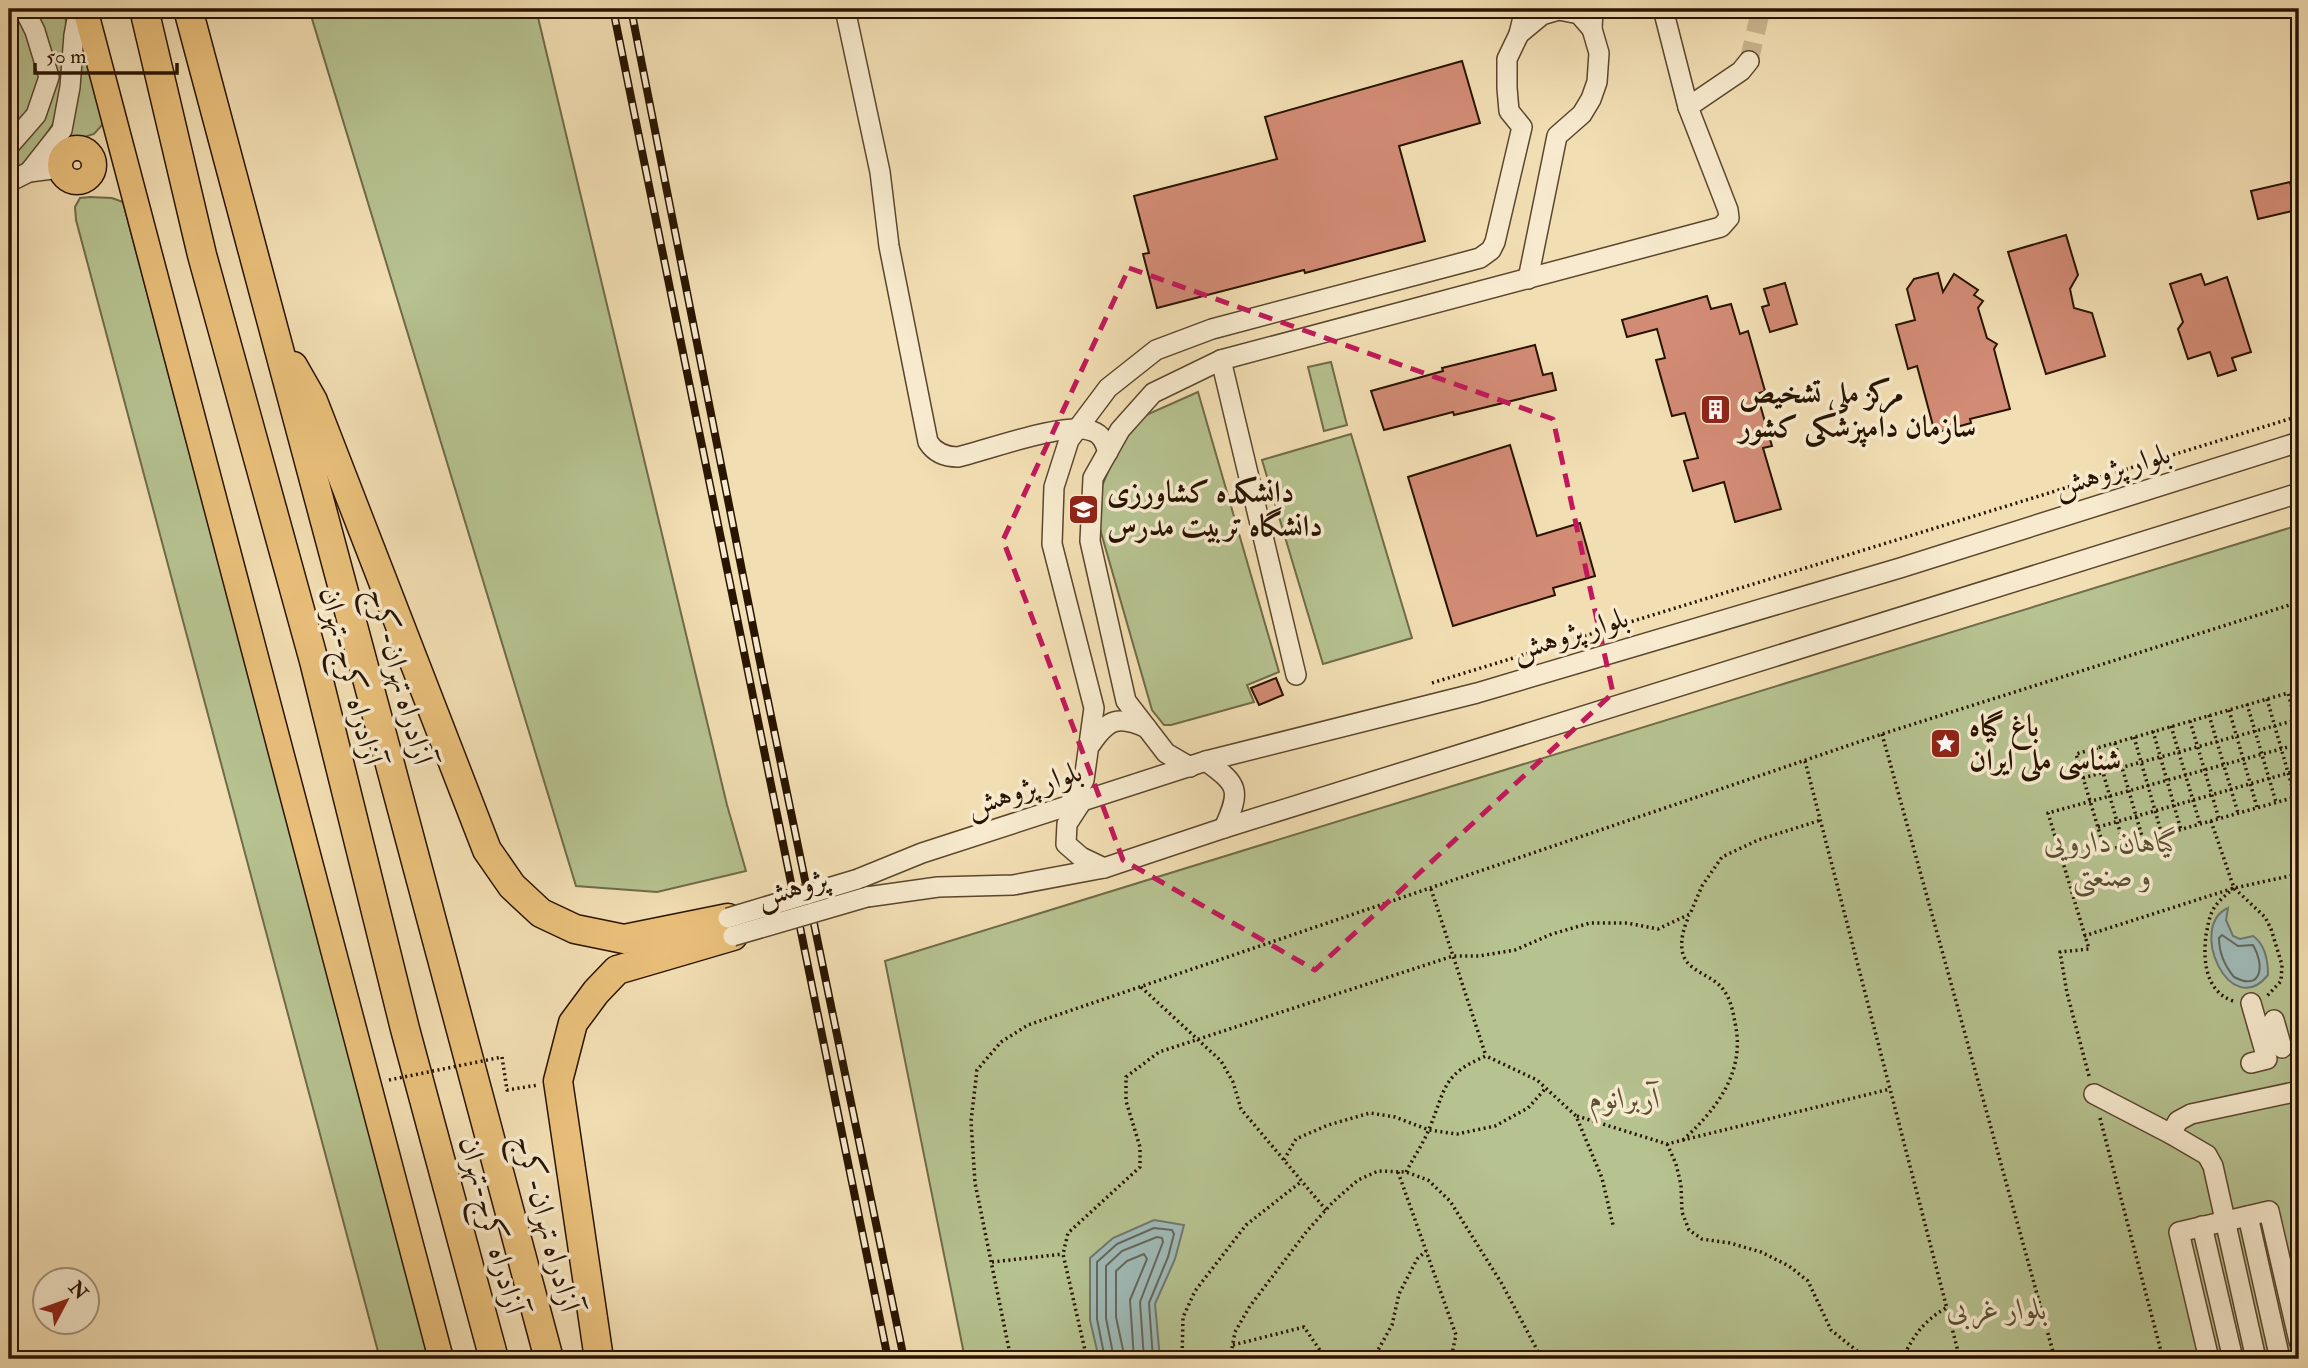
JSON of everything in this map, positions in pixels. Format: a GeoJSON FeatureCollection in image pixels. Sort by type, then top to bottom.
{"type":"FeatureCollection","features":[{"type":"Feature","properties":{"kind":"highway","name":"آزادراه کرج-تهران"},"geometry":{"type":"LineString","coordinates":[[145,9],[202,255],[314,661],[405,1030],[494,1359]]}},
{"type":"Feature","properties":{"kind":"highway","name":"آزادراه تهران-کرج"},"geometry":{"type":"LineString","coordinates":[[188,9],[549,1359]]}},
{"type":"Feature","properties":{"kind":"highway"},"geometry":{"type":"LineString","coordinates":[[273,330],[313,401],[487,850],[512,886],[541,912],[575,929],[624,939],[730,927]]}},
{"type":"Feature","properties":{"kind":"highway"},"geometry":{"type":"LineString","coordinates":[[598,1359],[558,1081],[573,1023],[596,992],[617,970],[730,927]]}},
{"type":"Feature","properties":{"kind":"main road"},"geometry":{"type":"LineString","coordinates":[[85,9],[442,1359]]}},
{"type":"Feature","properties":{"kind":"main road"},"geometry":{"type":"LineString","coordinates":[[60,168],[65,178],[76,182],[87,179],[91,161],[116,123]]}},
{"type":"Feature","properties":{"kind":"main road"},"geometry":{"type":"LineString","coordinates":[[91,161],[129,174]]}},
{"type":"Feature","properties":{"kind":"street"},"geometry":{"type":"LineString","coordinates":[[9,146],[36,115],[49,77],[35,31],[24,9]]}},
{"type":"Feature","properties":{"kind":"street"},"geometry":{"type":"LineString","coordinates":[[29,172],[62,130],[71,87],[74,35],[79,9]]}},
{"type":"Feature","properties":{"kind":"street"},"geometry":{"type":"LineString","coordinates":[[845,9],[880,172],[889,246],[928,442],[933,449],[947,457],[958,457],[1047,433],[1077,429],[1098,433],[1108,452]]}},
{"type":"Feature","properties":{"kind":"street"},"geometry":{"type":"LineString","coordinates":[[1525,9],[1519,34],[1507,59],[1509,110],[1522,127],[1491,250],[1480,258],[1212,328],[1156,350],[1108,388],[1069,440],[1054,488],[1052,544],[1094,708],[1084,780],[1067,824],[1066,844],[1081,857],[1104,867],[2299,493]]}},
{"type":"Feature","properties":{"kind":"street"},"geometry":{"type":"LineString","coordinates":[[1528,279],[1557,136],[1582,114],[1597,82],[1599,53],[1592,29],[1593,9]]}},
{"type":"Feature","properties":{"kind":"street"},"geometry":{"type":"LineString","coordinates":[[1224,828],[1235,803],[1234,788],[1227,776],[1166,753],[1126,701],[1090,541],[1093,478],[1123,427],[1153,393],[1222,360],[1721,227],[1729,218],[1728,210],[1688,107],[1663,9]]}},
{"type":"Feature","properties":{"kind":"street"},"geometry":{"type":"LineString","coordinates":[[1519,34],[1542,15],[1559,10],[1579,15],[1592,29]]}},
{"type":"Feature","properties":{"kind":"street"},"geometry":{"type":"LineString","coordinates":[[1688,107],[1741,71],[1749,61]]}},
{"type":"Feature","properties":{"kind":"street"},"geometry":{"type":"LineString","coordinates":[[9,182],[29,172],[60,168]]}},
{"type":"Feature","properties":{"kind":"street"},"geometry":{"type":"LineString","coordinates":[[1222,360],[1296,675]]}},
{"type":"Feature","properties":{"kind":"street"},"geometry":{"type":"LineString","coordinates":[[1097,402],[1104,419],[1113,427],[1123,427]]}},
{"type":"Feature","properties":{"kind":"street","name":"بلوار پژوهش"},"geometry":{"type":"LineString","coordinates":[[858,879],[922,853],[1198,764],[1477,693],[1900,568],[2299,442]]}},
{"type":"Feature","properties":{"kind":"street"},"geometry":{"type":"LineString","coordinates":[[1089,747],[1104,726],[1118,720],[1132,721],[1148,729]]}},
{"type":"Feature","properties":{"kind":"street","name":"پژوهش"},"geometry":{"type":"LineString","coordinates":[[730,927],[867,897],[938,887],[1013,885],[1104,867]]}},
{"type":"Feature","properties":{"kind":"street","name":"پژوهش"},"geometry":{"type":"LineString","coordinates":[[730,927],[858,879]]}},
{"type":"Feature","properties":{"kind":"street"},"geometry":{"type":"LineString","coordinates":[[2250,1063],[2267,1059],[2274,1035],[2251,1003]]}},
{"type":"Feature","properties":{"kind":"street"},"geometry":{"type":"LineString","coordinates":[[2171,1133],[2178,1121],[2191,1114],[2299,1091]]}},
{"type":"Feature","properties":{"kind":"street"},"geometry":{"type":"LineString","coordinates":[[2094,1094],[2171,1133],[2207,1155],[2213,1166],[2255,1357]]}},
{"type":"Feature","properties":{"kind":"street"},"geometry":{"type":"LineString","coordinates":[[2202,1226],[2232,1359],[2278,1354],[2299,1342],[2292,1279],[2277,1245],[2269,1211],[2202,1226],[2179,1232],[2209,1359]]}},
{"type":"Feature","properties":{"kind":"street"},"geometry":{"type":"LineString","coordinates":[[2248,1216],[2278,1354]]}},
{"type":"Feature","properties":{"kind":"street"},"geometry":{"type":"LineString","coordinates":[[2187,1265],[2277,1245]]}},
{"type":"Feature","properties":{"kind":"street"},"geometry":{"type":"LineString","coordinates":[[2195,1300],[2263,1282],[2292,1279]]}},
{"type":"Feature","properties":{"kind":"street"},"geometry":{"type":"LineString","coordinates":[[2202,1330],[2270,1317],[2296,1309]]}},
{"type":"Feature","properties":{"kind":"path"},"geometry":{"type":"LineString","coordinates":[[1424,685],[2299,416]]}},
{"type":"Feature","properties":{"kind":"path"},"geometry":{"type":"LineString","coordinates":[[1011,1359],[975,1183],[971,1121],[977,1070],[1001,1042],[1028,1025],[1882,734],[2299,602]]}},
{"type":"Feature","properties":{"kind":"path"},"geometry":{"type":"LineString","coordinates":[[2267,699],[2297,796],[2105,851],[2076,754],[2209,715],[2288,693],[2299,733]]}},
{"type":"Feature","properties":{"kind":"path"},"geometry":{"type":"LineString","coordinates":[[2247,705],[2276,802]]}},
{"type":"Feature","properties":{"kind":"path"},"geometry":{"type":"LineString","coordinates":[[2229,710],[2257,807]]}},
{"type":"Feature","properties":{"kind":"path"},"geometry":{"type":"LineString","coordinates":[[2209,715],[2238,813]]}},
{"type":"Feature","properties":{"kind":"path"},"geometry":{"type":"LineString","coordinates":[[2083,778],[2296,720]]}},
{"type":"Feature","properties":{"kind":"path"},"geometry":{"type":"LineString","coordinates":[[2190,721],[2219,819]]}},
{"type":"Feature","properties":{"kind":"path"},"geometry":{"type":"LineString","coordinates":[[2171,726],[2200,824]]}},
{"type":"Feature","properties":{"kind":"path"},"geometry":{"type":"LineString","coordinates":[[2153,732],[2181,830]]}},
{"type":"Feature","properties":{"kind":"path"},"geometry":{"type":"LineString","coordinates":[[1882,734],[2055,1359]]}},
{"type":"Feature","properties":{"kind":"path"},"geometry":{"type":"LineString","coordinates":[[2134,737],[2162,835]]}},
{"type":"Feature","properties":{"kind":"path"},"geometry":{"type":"LineString","coordinates":[[2115,743],[2143,840]]}},
{"type":"Feature","properties":{"kind":"path"},"geometry":{"type":"LineString","coordinates":[[2163,1359],[2067,993],[2060,952],[2089,950],[2049,814],[2299,744]]}},
{"type":"Feature","properties":{"kind":"path"},"geometry":{"type":"LineString","coordinates":[[2096,748],[2124,846]]}},
{"type":"Feature","properties":{"kind":"path"},"geometry":{"type":"LineString","coordinates":[[1805,761],[1960,1359]]}},
{"type":"Feature","properties":{"kind":"path"},"geometry":{"type":"LineString","coordinates":[[2098,827],[2299,770]]}},
{"type":"Feature","properties":{"kind":"path"},"geometry":{"type":"LineString","coordinates":[[1683,1140],[1717,1104],[1729,1085],[1737,1055],[1737,1030],[1732,1005],[1722,988],[1686,961],[1682,946],[1683,929],[1702,886],[1722,857],[1758,840],[1821,821]]}},
{"type":"Feature","properties":{"kind":"path"},"geometry":{"type":"LineString","coordinates":[[2211,821],[2234,888],[2265,917],[2277,943],[2282,965],[2281,981],[2272,992],[2251,1003],[2226,999],[2209,981],[2204,954],[2213,909],[2234,888]]}},
{"type":"Feature","properties":{"kind":"path"},"geometry":{"type":"LineString","coordinates":[[2084,936],[2234,888],[2299,874]]}},
{"type":"Feature","properties":{"kind":"path"},"geometry":{"type":"LineString","coordinates":[[1431,888],[1486,1056],[1537,1080],[1576,1116],[1601,1178],[1613,1225]]}},
{"type":"Feature","properties":{"kind":"path"},"geometry":{"type":"LineString","coordinates":[[1087,1359],[1063,1254],[1068,1233],[1140,1167],[1140,1147],[1126,1101],[1126,1077],[1159,1052],[1453,956],[1479,956],[1515,950],[1552,934],[1590,923],[1628,923],[1658,929],[1690,914]]}},
{"type":"Feature","properties":{"kind":"path"},"geometry":{"type":"LineString","coordinates":[[1141,987],[1221,1061],[1233,1082],[1241,1109],[1326,1210]]}},
{"type":"Feature","properties":{"kind":"path"},"geometry":{"type":"LineString","coordinates":[[1406,1172],[1429,1130],[1443,1088],[1462,1066],[1486,1056]]}},
{"type":"Feature","properties":{"kind":"path"},"geometry":{"type":"LineString","coordinates":[[389,1080],[502,1057],[508,1090],[558,1081]]}},
{"type":"Feature","properties":{"kind":"path"},"geometry":{"type":"LineString","coordinates":[[1284,1160],[1296,1139],[1328,1125],[1370,1113],[1395,1117],[1429,1130],[1457,1134],[1495,1126],[1528,1108],[1546,1088]]}},
{"type":"Feature","properties":{"kind":"path"},"geometry":{"type":"LineString","coordinates":[[1576,1116],[1667,1144],[1890,1090]]}},
{"type":"Feature","properties":{"kind":"path"},"geometry":{"type":"LineString","coordinates":[[1667,1144],[1682,1185],[1682,1212],[1689,1230],[1702,1239],[1761,1252],[1788,1266],[1808,1282],[1831,1330],[1867,1359]]}},
{"type":"Feature","properties":{"kind":"path"},"geometry":{"type":"LineString","coordinates":[[1230,1359],[1236,1332],[1250,1306],[1307,1231],[1358,1180],[1378,1171],[1398,1171],[1428,1180],[1450,1201],[1502,1284],[1542,1359]]}},
{"type":"Feature","properties":{"kind":"path"},"geometry":{"type":"LineString","coordinates":[[1398,1171],[1456,1335],[1451,1359]]}},
{"type":"Feature","properties":{"kind":"path"},"geometry":{"type":"LineString","coordinates":[[1182,1359],[1183,1317],[1195,1291],[1246,1226],[1302,1181]]}},
{"type":"Feature","properties":{"kind":"path"},"geometry":{"type":"LineString","coordinates":[[1373,1359],[1392,1325],[1399,1294],[1417,1259],[1426,1251]]}},
{"type":"Feature","properties":{"kind":"path"},"geometry":{"type":"LineString","coordinates":[[992,1262],[1063,1254]]}},
{"type":"Feature","properties":{"kind":"path"},"geometry":{"type":"LineString","coordinates":[[1902,1359],[1917,1331],[1946,1308]]}},
{"type":"Feature","properties":{"kind":"path"},"geometry":{"type":"LineString","coordinates":[[1233,1345],[1304,1327],[1326,1359]]}},
{"type":"Feature","properties":{"kind":"highlighted area"},"geometry":{"type":"Polygon","coordinates":[[[1129,268],[1553,419],[1613,693],[1315,970],[1123,860],[1003,540],[1129,268]]]}},
{"type":"Feature","properties":{"kind":"green space"},"geometry":{"type":"Polygon","coordinates":[[[9,9],[65,9],[68,55],[62,110],[29,161],[9,171],[9,9]]]}},
{"type":"Feature","properties":{"kind":"green space"},"geometry":{"type":"Polygon","coordinates":[[[309,9],[536,9],[727,805],[746,871],[657,892],[576,886],[309,9]]]}},
{"type":"Feature","properties":{"kind":"green space"},"geometry":{"type":"Polygon","coordinates":[[[83,26],[103,124],[94,134],[59,145],[83,26]]]}},
{"type":"Feature","properties":{"kind":"green space"},"geometry":{"type":"Polygon","coordinates":[[[80,198],[112,198],[123,202],[430,1359],[380,1359],[76,220],[75,207],[80,198]]]}},
{"type":"Feature","properties":{"kind":"green space"},"geometry":{"type":"Polygon","coordinates":[[[1331,362],[1347,425],[1324,431],[1308,367],[1331,362]]]}},
{"type":"Feature","properties":{"kind":"green space"},"geometry":{"type":"Polygon","coordinates":[[[1198,392],[1279,672],[1247,685],[1254,702],[1164,725],[1152,710],[1100,529],[1100,491],[1128,433],[1146,415],[1198,392]]]}},
{"type":"Feature","properties":{"kind":"green space"},"geometry":{"type":"Polygon","coordinates":[[[1351,434],[1412,638],[1323,664],[1262,460],[1351,434]]]}},
{"type":"Feature","properties":{"kind":"green space","name":"باغ گیاه‌ شناسی ملی ایران"},"geometry":{"type":"Polygon","coordinates":[[[2299,525],[2299,1359],[965,1359],[885,961],[2299,525]]]}},
{"type":"Feature","properties":{"kind":"water"},"geometry":{"type":"Polygon","coordinates":[[[2228,908],[2226,920],[2233,936],[2240,939],[2253,936],[2261,944],[2265,954],[2268,975],[2254,986],[2240,987],[2228,979],[2218,966],[2212,933],[2216,918],[2228,908]]]}},
{"type":"Feature","properties":{"kind":"water"},"geometry":{"type":"Polygon","coordinates":[[[1154,1220],[1184,1225],[1175,1259],[1155,1304],[1160,1359],[1099,1359],[1090,1320],[1090,1258],[1113,1238],[1154,1220]]]}},
{"type":"Feature","properties":{"kind":"building"},"geometry":{"type":"Polygon","coordinates":[[[1462,61],[1480,123],[1399,146],[1425,241],[1157,308],[1143,254],[1149,253],[1134,196],[1277,159],[1265,117],[1462,61]]]}},
{"type":"Feature","properties":{"kind":"building"},"geometry":{"type":"Polygon","coordinates":[[[2290,182],[2297,210],[2258,219],[2251,191],[2290,182]]]}},
{"type":"Feature","properties":{"kind":"building"},"geometry":{"type":"Polygon","coordinates":[[[2066,235],[2078,275],[2070,289],[2074,308],[2092,313],[2105,356],[2046,374],[2008,252],[2066,235]]]}},
{"type":"Feature","properties":{"kind":"building"},"geometry":{"type":"Polygon","coordinates":[[[1938,273],[1943,292],[1954,274],[1978,290],[1974,295],[1983,301],[1978,308],[1987,338],[1997,344],[1994,349],[2010,409],[1970,419],[1971,423],[1935,433],[1917,366],[1908,369],[1896,325],[1915,320],[1907,289],[1914,279],[1938,273]]]}},
{"type":"Feature","properties":{"kind":"building"},"geometry":{"type":"Polygon","coordinates":[[[2201,274],[2205,285],[2227,277],[2251,352],[2232,358],[2236,370],[2218,376],[2210,352],[2188,359],[2178,329],[2183,322],[2170,284],[2201,274]]]}},
{"type":"Feature","properties":{"kind":"building"},"geometry":{"type":"Polygon","coordinates":[[[1785,283],[1797,324],[1770,332],[1762,307],[1769,305],[1764,289],[1785,283]]]}},
{"type":"Feature","properties":{"kind":"building","name":"مرکز ملی تشخیص سازمان دامپزشکی کشور"},"geometry":{"type":"Polygon","coordinates":[[[1707,296],[1711,309],[1731,304],[1740,334],[1748,331],[1765,391],[1757,394],[1772,446],[1763,448],[1781,509],[1735,522],[1724,482],[1693,491],[1684,461],[1698,458],[1685,413],[1672,416],[1656,360],[1665,358],[1657,329],[1627,337],[1622,320],[1707,296]]]}},
{"type":"Feature","properties":{"kind":"building"},"geometry":{"type":"Polygon","coordinates":[[[1535,345],[1543,375],[1552,373],[1556,390],[1384,430],[1371,391],[1443,371],[1442,368],[1535,345]]]}},
{"type":"Feature","properties":{"kind":"building"},"geometry":{"type":"Polygon","coordinates":[[[1510,445],[1537,536],[1580,523],[1595,576],[1553,588],[1555,595],[1453,626],[1408,477],[1510,445]]]}},
{"type":"Feature","properties":{"kind":"building"},"geometry":{"type":"Polygon","coordinates":[[[1276,678],[1283,695],[1259,705],[1251,688],[1276,678]]]}},
{"type":"Feature","properties":{"kind":"tunnel"},"geometry":{"type":"LineString","coordinates":[[1749,61],[1761,9]]}},
{"type":"Feature","properties":{"kind":"railway"},"geometry":{"type":"LineString","coordinates":[[613,9],[888,1359]]}},
{"type":"Feature","properties":{"kind":"railway"},"geometry":{"type":"LineString","coordinates":[[631,9],[762,672],[904,1359]]}},
{"type":"Feature","properties":{"kind":"place","name":"مرکز ملی تشخیص سازمان دامپزشکی کشور"},"geometry":{"type":"Point","coordinates":[1716,410]}},
{"type":"Feature","properties":{"kind":"place","name":"دانشکده کشاورزی دانشگاه تربیت مدرس"},"geometry":{"type":"Point","coordinates":[1084,509]}},
{"type":"Feature","properties":{"kind":"place","name":"باغ گیاه‌ شناسی ملی ایران"},"geometry":{"type":"Point","coordinates":[1946,743]}},
{"type":"Feature","properties":{"kind":"park label","name":"گیاهان دارویی و صنعتی"},"geometry":{"type":"Point","coordinates":[2112,859]}},
{"type":"Feature","properties":{"kind":"park label","name":"آربرانوم"},"geometry":{"type":"Point","coordinates":[1625,1098]}},
{"type":"Feature","properties":{"kind":"park label","name":"بلوار غربی"},"geometry":{"type":"Point","coordinates":[1997,1309]}}]}
